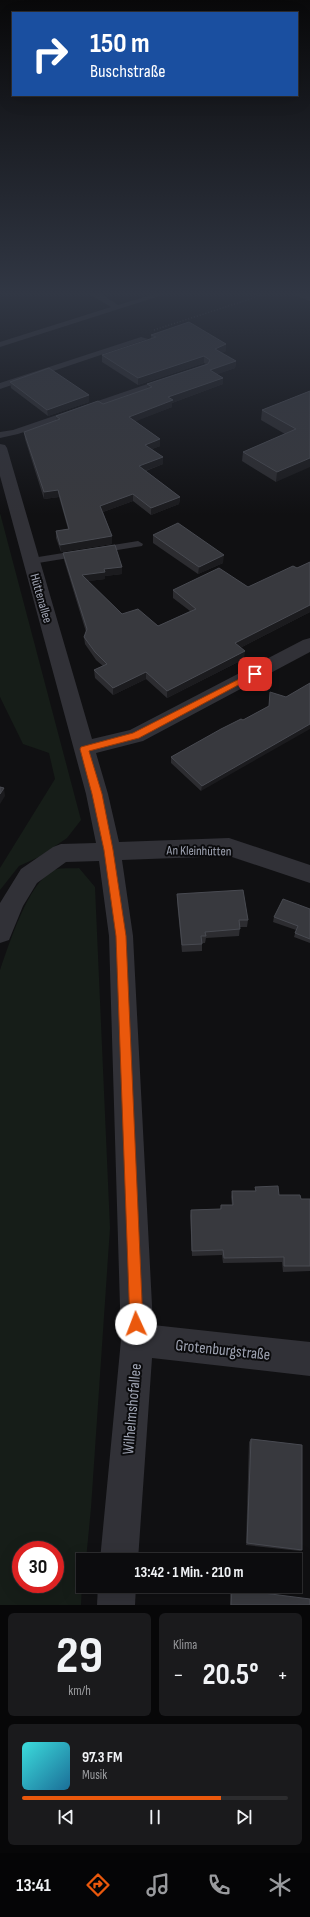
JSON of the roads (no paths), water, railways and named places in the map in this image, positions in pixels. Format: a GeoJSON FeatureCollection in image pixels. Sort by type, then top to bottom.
{"type":"FeatureCollection","features":[{"type":"Feature","properties":{"kind":"street","name":"Hüttenallee"},"geometry":{"type":"LineString","coordinates":[[0,448],[84,749]]}},
{"type":"Feature","properties":{"kind":"street"},"geometry":{"type":"LineString","coordinates":[[84,749],[136,736],[310,644]]}},
{"type":"Feature","properties":{"kind":"street","name":"Wilhelmshofallee"},"geometry":{"type":"LineString","coordinates":[[84,749],[97,794],[109,850],[121,936],[137,1340],[120,1553]]}},
{"type":"Feature","properties":{"kind":"street","name":"An Kleinhütten"},"geometry":{"type":"LineString","coordinates":[[109,850],[229,847],[310,874]]}},
{"type":"Feature","properties":{"kind":"street"},"geometry":{"type":"LineString","coordinates":[[0,933],[12,903],[29,876],[61,853],[109,850]]}},
{"type":"Feature","properties":{"kind":"street","name":"Grotenburgstraße"},"geometry":{"type":"LineString","coordinates":[[137,1340],[310,1359]]}},
{"type":"Feature","properties":{"kind":"street"},"geometry":{"type":"LineString","coordinates":[[116,1605],[117,1593]]}},
{"type":"Feature","properties":{"kind":"lane"},"geometry":{"type":"LineString","coordinates":[[0,386],[62,366]]}},
{"type":"Feature","properties":{"kind":"lane"},"geometry":{"type":"LineString","coordinates":[[0,435],[15,432],[175,377]]}},
{"type":"Feature","properties":{"kind":"lane"},"geometry":{"type":"LineString","coordinates":[[32,561],[138,544]]}}]}
